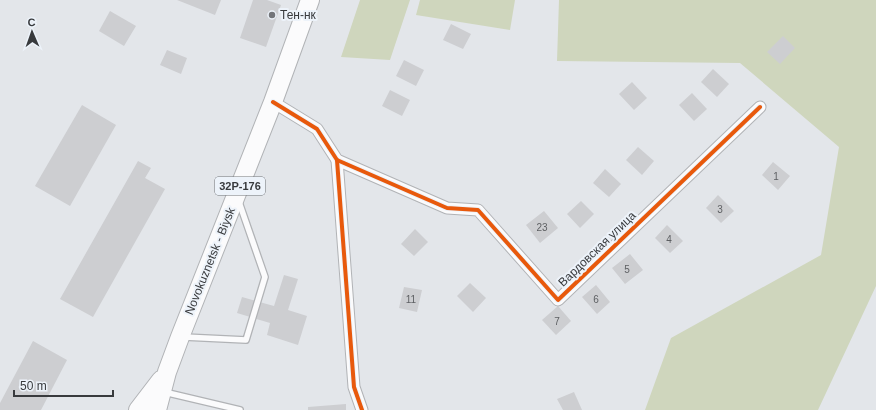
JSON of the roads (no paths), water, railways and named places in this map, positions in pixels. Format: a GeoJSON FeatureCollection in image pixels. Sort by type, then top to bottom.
{"type":"FeatureCollection","features":[{"type":"Feature","properties":{"kind":"main road","name":"Novokuznetsk - Biysk"},"geometry":{"type":"LineString","coordinates":[[157,410],[167,372],[180,337],[273,102],[310,0]]}},
{"type":"Feature","properties":{"kind":"main road"},"geometry":{"type":"LineString","coordinates":[[138,410],[167,372]]}},
{"type":"Feature","properties":{"kind":"street"},"geometry":{"type":"LineString","coordinates":[[273,102],[317,129],[336,160],[354,387],[362,410]]}},
{"type":"Feature","properties":{"kind":"street","name":"Вардовская улица"},"geometry":{"type":"LineString","coordinates":[[336,160],[447,208],[478,210],[558,300],[760,107]]}},
{"type":"Feature","properties":{"kind":"lane"},"geometry":{"type":"LineString","coordinates":[[180,337],[246,340],[265,278],[237,195]]}},
{"type":"Feature","properties":{"kind":"lane"},"geometry":{"type":"LineString","coordinates":[[162,391],[240,410]]}},
{"type":"Feature","properties":{"kind":"place","name":"Тен-нк"},"geometry":{"type":"Point","coordinates":[272,15]}}]}
